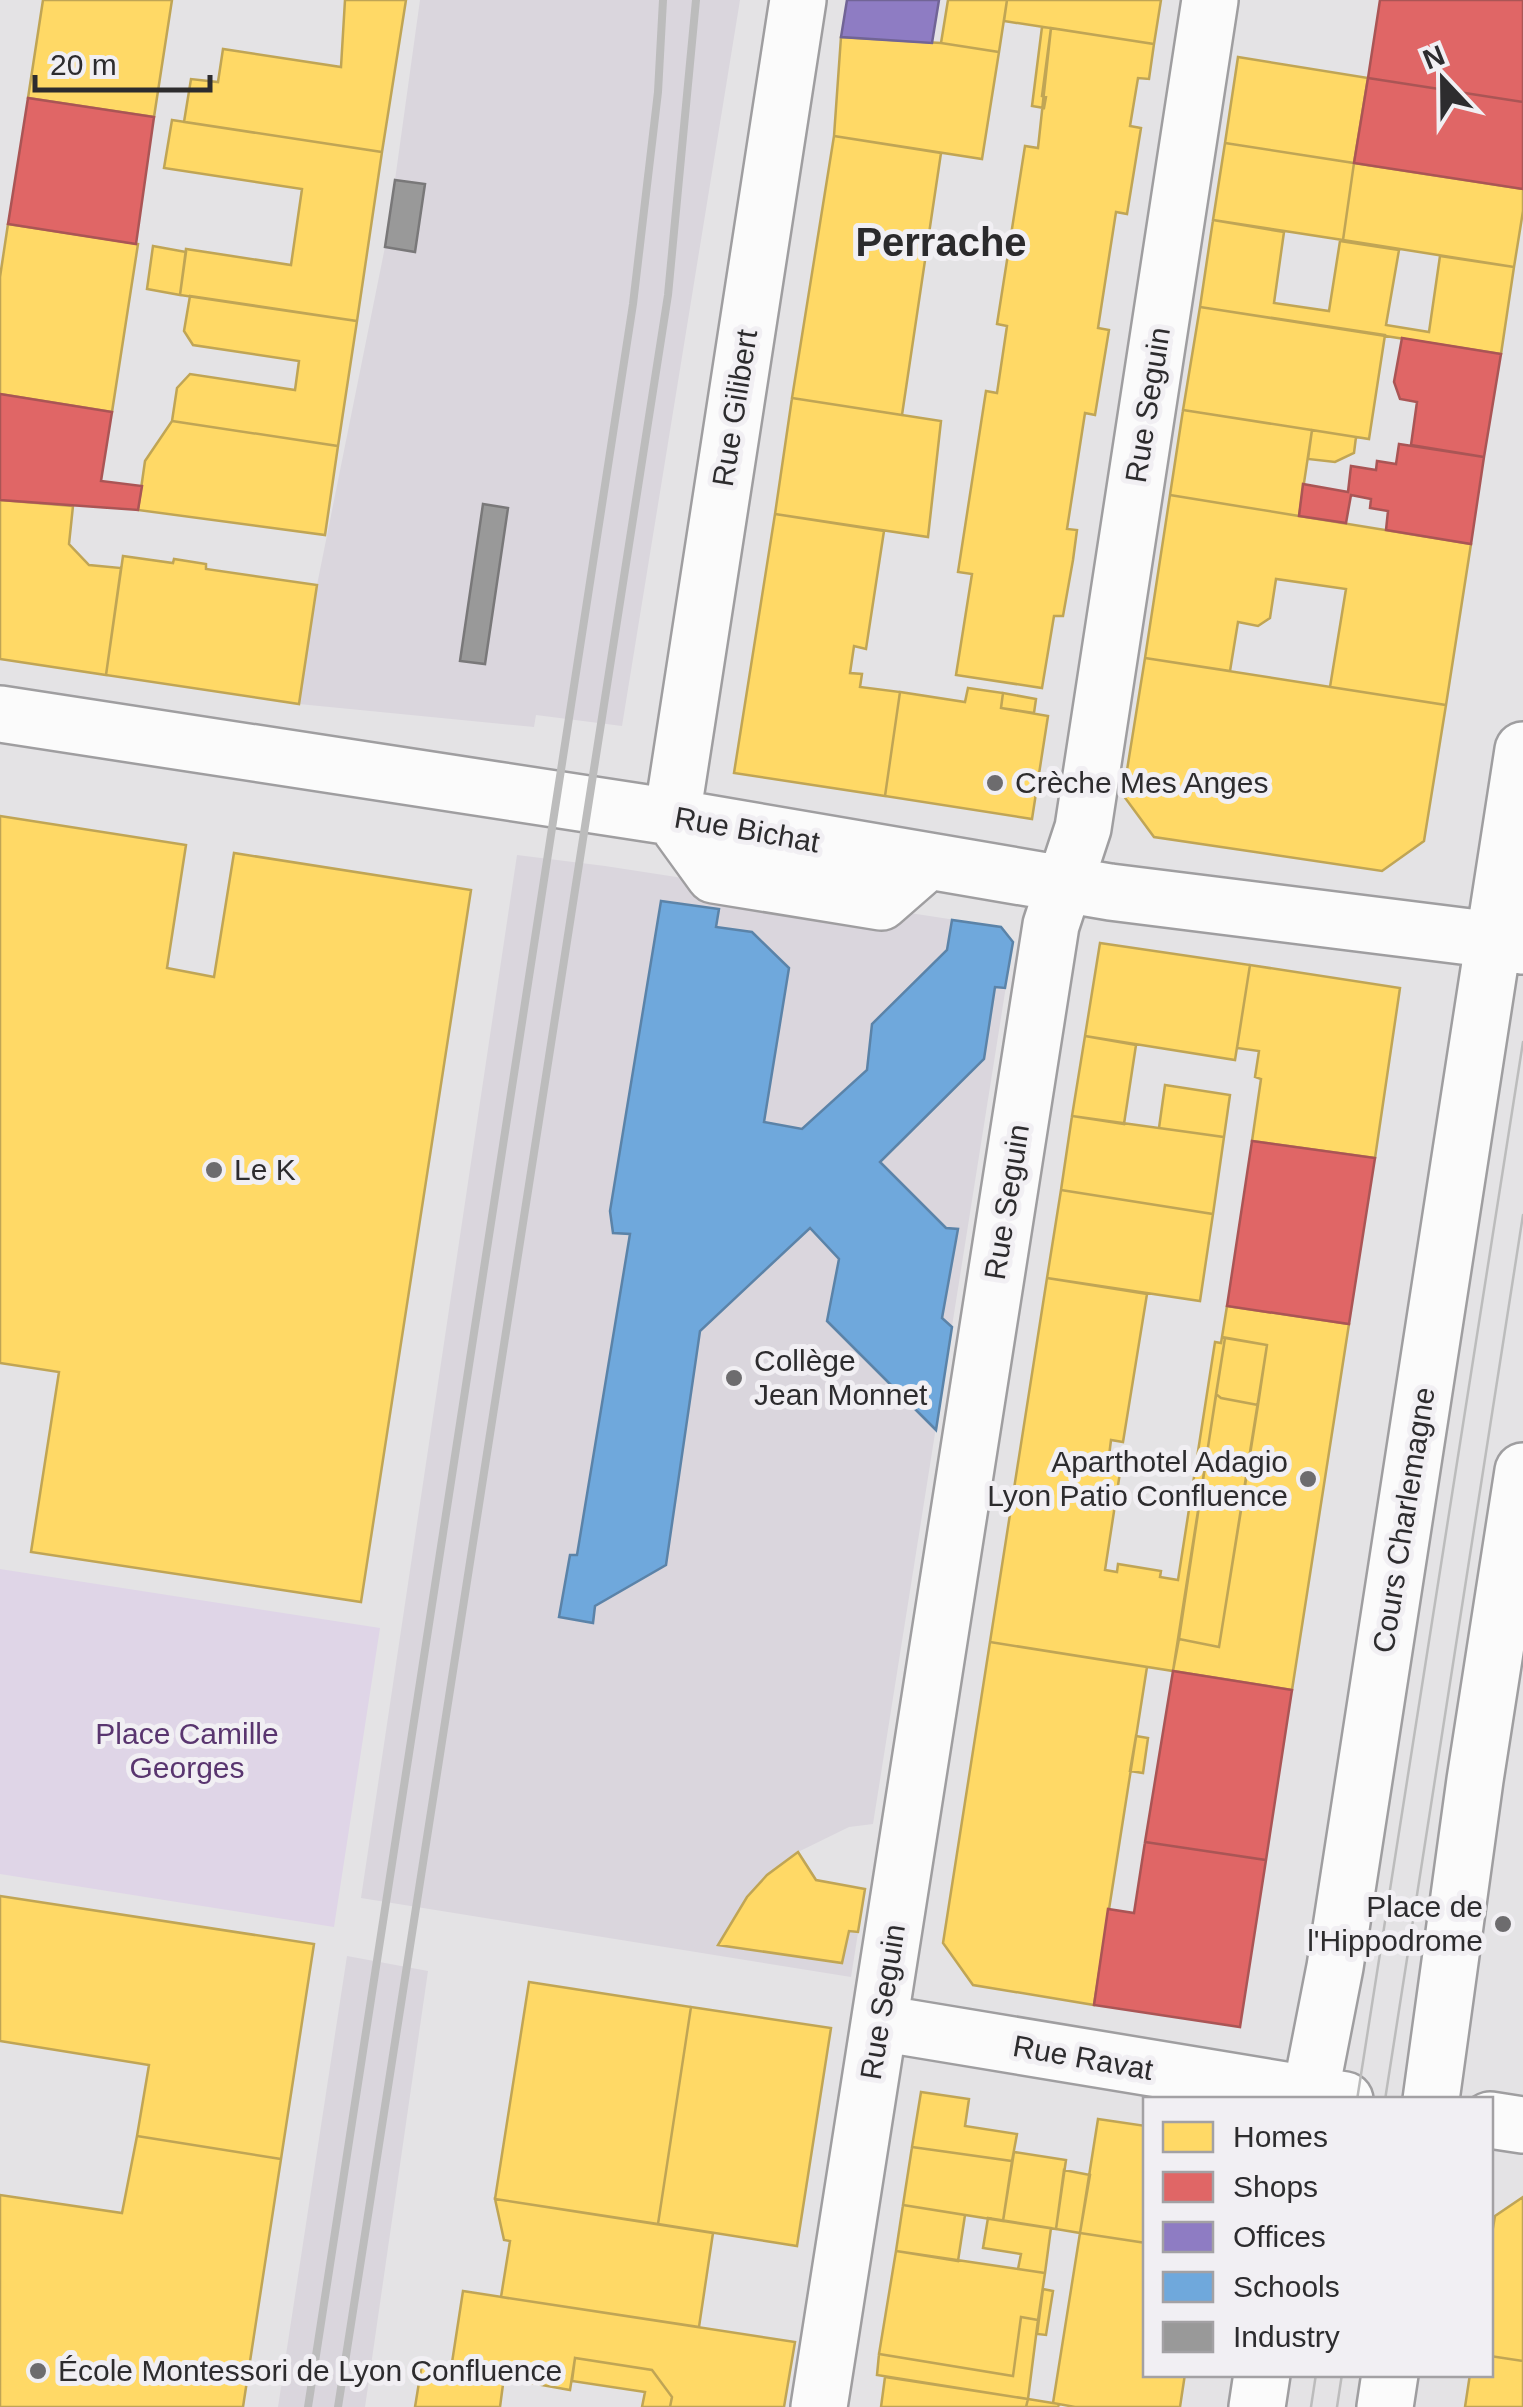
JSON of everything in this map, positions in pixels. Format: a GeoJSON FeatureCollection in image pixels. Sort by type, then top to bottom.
{"type":"FeatureCollection","features":[{"type":"Feature","properties":{"kind":"street","name":"Rue Gilibert"},"geometry":{"type":"LineString","coordinates":[[672,817],[798,0]]}},
{"type":"Feature","properties":{"kind":"street","name":"Rue Seguin"},"geometry":{"type":"LineString","coordinates":[[819,2407],[1048,944],[1083,828],[1210,0]]}},
{"type":"Feature","properties":{"kind":"street","name":"Rue Bichat"},"geometry":{"type":"LineString","coordinates":[[0,714],[672,817],[1064,884],[1509,943]]}},
{"type":"Feature","properties":{"kind":"street","name":"Cours Charlemagne"},"geometry":{"type":"LineString","coordinates":[[1321,2097],[1332,1983],[1509,943],[1523,750]]}},
{"type":"Feature","properties":{"kind":"street"},"geometry":{"type":"LineString","coordinates":[[1433,2097],[1502,1745],[1523,1472]]}},
{"type":"Feature","properties":{"kind":"street","name":"Rue Ravat"},"geometry":{"type":"LineString","coordinates":[[880,2023],[1315,2097]]}},
{"type":"Feature","properties":{"kind":"street"},"geometry":{"type":"LineString","coordinates":[[1493,2120],[1523,2124]]}},
{"type":"Feature","properties":{"kind":"street"},"geometry":{"type":"LineString","coordinates":[[1257,2407],[1262,2377]]}},
{"type":"Feature","properties":{"kind":"street"},"geometry":{"type":"LineString","coordinates":[[1384,2407],[1389,2377]]}},
{"type":"Feature","properties":{"kind":"shaded area"},"geometry":{"type":"Polygon","coordinates":[[[420,0],[740,0],[622,726],[536,715],[534,727],[299,704],[317,585],[385,247],[415,251],[425,185],[395,180],[420,0]]]}},
{"type":"Feature","properties":{"kind":"shaded area","name":"Collège Jean Monnet"},"geometry":{"type":"Polygon","coordinates":[[[517,855],[1001,927],[1013,942],[873,1824],[849,1827],[798,1852],[817,1880],[865,1889],[851,1977],[361,1898],[517,855]]]}},
{"type":"Feature","properties":{"kind":"shaded area"},"geometry":{"type":"Polygon","coordinates":[[[347,1956],[428,1971],[365,2407],[278,2407],[347,1956]]]}},
{"type":"Feature","properties":{"kind":"green space","name":"Place Camille Georges"},"geometry":{"type":"Polygon","coordinates":[[[0,1569],[380,1628],[334,1927],[0,1874],[0,1569]]]}},
{"type":"Feature","properties":{"kind":"building: Homes"},"geometry":{"type":"Polygon","coordinates":[[[43,0],[172,0],[154,117],[28,98],[43,0]]]}},
{"type":"Feature","properties":{"kind":"building: Homes"},"geometry":{"type":"Polygon","coordinates":[[[345,0],[406,0],[382,152],[184,122],[191,79],[218,82],[223,49],[341,67],[345,0]]]}},
{"type":"Feature","properties":{"kind":"building: Homes"},"geometry":{"type":"Polygon","coordinates":[[[948,0],[1007,0],[999,52],[941,43],[948,0]]]}},
{"type":"Feature","properties":{"kind":"building: Homes"},"geometry":{"type":"Polygon","coordinates":[[[1007,0],[1161,0],[1154,44],[1004,21],[1007,0]]]}},
{"type":"Feature","properties":{"kind":"building: Homes"},"geometry":{"type":"Polygon","coordinates":[[[1042,27],[1051,28],[1042,96],[1046,97],[1044,108],[1032,106],[1042,27]]]}},
{"type":"Feature","properties":{"kind":"building: Homes"},"geometry":{"type":"Polygon","coordinates":[[[1051,28],[1154,44],[1149,79],[1138,78],[1130,126],[1141,128],[1127,214],[1116,212],[1098,328],[1109,330],[1095,415],[1085,413],[1067,529],[1077,530],[1073,560],[1063,616],[1054,616],[1042,688],[956,675],[972,574],[958,572],[986,391],[997,393],[1007,326],[997,324],[1025,146],[1038,148],[1051,28]]]}},
{"type":"Feature","properties":{"kind":"building: Homes"},"geometry":{"type":"Polygon","coordinates":[[[841,37],[941,43],[999,52],[982,159],[834,136],[841,37]]]}},
{"type":"Feature","properties":{"kind":"building: Homes"},"geometry":{"type":"Polygon","coordinates":[[[1238,57],[1368,78],[1354,163],[1225,143],[1238,57]]]}},
{"type":"Feature","properties":{"kind":"building: Homes"},"geometry":{"type":"Polygon","coordinates":[[[172,120],[382,152],[357,321],[180,295],[186,249],[291,265],[302,189],[164,168],[172,120]]]}},
{"type":"Feature","properties":{"kind":"building: Homes"},"geometry":{"type":"Polygon","coordinates":[[[834,136],[941,153],[902,415],[792,398],[834,136]]]}},
{"type":"Feature","properties":{"kind":"building: Homes"},"geometry":{"type":"Polygon","coordinates":[[[1225,143],[1354,163],[1343,240],[1213,220],[1225,143]]]}},
{"type":"Feature","properties":{"kind":"building: Homes"},"geometry":{"type":"Polygon","coordinates":[[[1354,163],[1523,189],[1514,267],[1343,240],[1354,163]]]}},
{"type":"Feature","properties":{"kind":"building: Homes"},"geometry":{"type":"Polygon","coordinates":[[[1213,220],[1284,232],[1274,303],[1329,311],[1340,241],[1399,250],[1386,325],[1429,332],[1440,256],[1514,267],[1501,354],[1200,307],[1213,220]]]}},
{"type":"Feature","properties":{"kind":"building: Homes"},"geometry":{"type":"Polygon","coordinates":[[[8,224],[138,244],[112,412],[0,394],[0,277],[8,224]]]}},
{"type":"Feature","properties":{"kind":"building: Homes"},"geometry":{"type":"Polygon","coordinates":[[[153,246],[186,252],[180,295],[147,289],[153,246]]]}},
{"type":"Feature","properties":{"kind":"building: Homes"},"geometry":{"type":"Polygon","coordinates":[[[190,296],[357,321],[338,446],[172,421],[177,388],[190,374],[295,390],[299,361],[193,345],[184,331],[190,296]]]}},
{"type":"Feature","properties":{"kind":"building: Homes"},"geometry":{"type":"Polygon","coordinates":[[[1200,307],[1385,335],[1369,439],[1183,410],[1200,307]]]}},
{"type":"Feature","properties":{"kind":"building: Homes"},"geometry":{"type":"Polygon","coordinates":[[[792,398],[941,421],[928,537],[775,514],[792,398]]]}},
{"type":"Feature","properties":{"kind":"building: Homes"},"geometry":{"type":"Polygon","coordinates":[[[1183,410],[1312,430],[1299,516],[1170,495],[1183,410]]]}},
{"type":"Feature","properties":{"kind":"building: Homes"},"geometry":{"type":"Polygon","coordinates":[[[172,421],[338,446],[325,535],[138,510],[145,461],[172,421]]]}},
{"type":"Feature","properties":{"kind":"building: Homes"},"geometry":{"type":"Polygon","coordinates":[[[1312,430],[1356,437],[1354,453],[1335,462],[1308,459],[1312,430]]]}},
{"type":"Feature","properties":{"kind":"building: Homes"},"geometry":{"type":"Polygon","coordinates":[[[1170,495],[1471,544],[1446,705],[1330,687],[1346,589],[1276,579],[1270,618],[1258,626],[1238,622],[1230,671],[1145,658],[1170,495]]]}},
{"type":"Feature","properties":{"kind":"building: Homes"},"geometry":{"type":"Polygon","coordinates":[[[0,500],[73,506],[69,544],[89,565],[121,568],[106,675],[0,659],[0,500]]]}},
{"type":"Feature","properties":{"kind":"building: Homes"},"geometry":{"type":"Polygon","coordinates":[[[775,514],[884,531],[866,649],[854,646],[850,673],[862,674],[860,687],[900,692],[885,796],[734,773],[775,514]]]}},
{"type":"Feature","properties":{"kind":"building: Homes"},"geometry":{"type":"Polygon","coordinates":[[[123,556],[173,563],[174,559],[206,564],[206,569],[317,585],[299,704],[106,675],[123,556]]]}},
{"type":"Feature","properties":{"kind":"building: Homes"},"geometry":{"type":"Polygon","coordinates":[[[1145,658],[1446,705],[1424,841],[1382,871],[1154,837],[1123,795],[1145,658]]]}},
{"type":"Feature","properties":{"kind":"building: Homes"},"geometry":{"type":"Polygon","coordinates":[[[968,688],[1003,693],[1001,708],[1048,716],[1032,819],[885,796],[900,692],[965,702],[968,688]]]}},
{"type":"Feature","properties":{"kind":"building: Homes"},"geometry":{"type":"Polygon","coordinates":[[[1003,693],[1036,699],[1034,713],[1001,708],[1003,693]]]}},
{"type":"Feature","properties":{"kind":"building: Homes","name":"Le K"},"geometry":{"type":"Polygon","coordinates":[[[0,816],[186,845],[167,968],[214,977],[234,853],[471,890],[361,1602],[31,1552],[59,1372],[0,1363],[0,816]]]}},
{"type":"Feature","properties":{"kind":"building: Homes"},"geometry":{"type":"Polygon","coordinates":[[[1100,943],[1250,965],[1235,1060],[1085,1036],[1100,943]]]}},
{"type":"Feature","properties":{"kind":"building: Homes"},"geometry":{"type":"Polygon","coordinates":[[[1250,965],[1400,988],[1375,1158],[1252,1141],[1261,1079],[1255,1077],[1259,1051],[1237,1048],[1250,965]]]}},
{"type":"Feature","properties":{"kind":"building: Homes"},"geometry":{"type":"Polygon","coordinates":[[[1085,1036],[1136,1045],[1124,1124],[1072,1116],[1085,1036]]]}},
{"type":"Feature","properties":{"kind":"building: Homes"},"geometry":{"type":"Polygon","coordinates":[[[1165,1085],[1230,1095],[1224,1137],[1159,1128],[1165,1085]]]}},
{"type":"Feature","properties":{"kind":"building: Homes"},"geometry":{"type":"Polygon","coordinates":[[[1072,1116],[1224,1137],[1213,1214],[1061,1190],[1072,1116]]]}},
{"type":"Feature","properties":{"kind":"building: Homes"},"geometry":{"type":"Polygon","coordinates":[[[1061,1190],[1213,1214],[1200,1301],[1047,1278],[1061,1190]]]}},
{"type":"Feature","properties":{"kind":"building: Homes"},"geometry":{"type":"Polygon","coordinates":[[[1047,1278],[1147,1294],[1123,1442],[1111,1440],[1108,1464],[1121,1466],[1105,1570],[1117,1572],[1118,1564],[1161,1571],[1160,1577],[1178,1580],[1215,1342],[1221,1343],[1225,1338],[1173,1671],[990,1642],[1047,1278]]]}},
{"type":"Feature","properties":{"kind":"building: Homes"},"geometry":{"type":"Polygon","coordinates":[[[1227,1306],[1349,1324],[1292,1690],[1173,1671],[1179,1639],[1219,1647],[1267,1345],[1222,1337],[1227,1306]]]}},
{"type":"Feature","properties":{"kind":"building: Homes"},"geometry":{"type":"Polygon","coordinates":[[[1225,1338],[1267,1345],[1258,1405],[1216,1394],[1225,1338]]]}},
{"type":"Feature","properties":{"kind":"building: Homes"},"geometry":{"type":"Polygon","coordinates":[[[1216,1394],[1258,1405],[1219,1647],[1179,1639],[1216,1394]]]}},
{"type":"Feature","properties":{"kind":"building: Homes"},"geometry":{"type":"Polygon","coordinates":[[[990,1642],[1147,1667],[1094,2005],[973,1985],[943,1943],[990,1642]]]}},
{"type":"Feature","properties":{"kind":"building: Homes"},"geometry":{"type":"Polygon","coordinates":[[[1136,1736],[1148,1738],[1143,1773],[1130,1771],[1136,1736]]]}},
{"type":"Feature","properties":{"kind":"building: Homes"},"geometry":{"type":"Polygon","coordinates":[[[798,1852],[816,1880],[865,1889],[858,1932],[849,1931],[842,1963],[718,1945],[747,1897],[767,1875],[798,1852]]]}},
{"type":"Feature","properties":{"kind":"building: Homes"},"geometry":{"type":"Polygon","coordinates":[[[0,1896],[314,1944],[281,2159],[137,2136],[149,2065],[0,2041],[0,1896]]]}},
{"type":"Feature","properties":{"kind":"building: Homes"},"geometry":{"type":"Polygon","coordinates":[[[529,1982],[691,2007],[658,2224],[495,2199],[529,1982]]]}},
{"type":"Feature","properties":{"kind":"building: Homes"},"geometry":{"type":"Polygon","coordinates":[[[691,2007],[831,2028],[797,2246],[658,2224],[691,2007]]]}},
{"type":"Feature","properties":{"kind":"building: Homes"},"geometry":{"type":"Polygon","coordinates":[[[921,2092],[969,2099],[965,2126],[1017,2134],[1012,2161],[912,2147],[921,2092]]]}},
{"type":"Feature","properties":{"kind":"building: Homes"},"geometry":{"type":"Polygon","coordinates":[[[1098,2119],[1143,2126],[1143,2243],[1080,2233],[1098,2119]]]}},
{"type":"Feature","properties":{"kind":"building: Homes"},"geometry":{"type":"Polygon","coordinates":[[[137,2136],[281,2159],[243,2407],[0,2407],[0,2195],[122,2213],[137,2136]]]}},
{"type":"Feature","properties":{"kind":"building: Homes"},"geometry":{"type":"Polygon","coordinates":[[[912,2147],[1012,2161],[1003,2221],[903,2205],[912,2147]]]}},
{"type":"Feature","properties":{"kind":"building: Homes"},"geometry":{"type":"Polygon","coordinates":[[[1014,2152],[1066,2160],[1056,2229],[1003,2221],[1014,2152]]]}},
{"type":"Feature","properties":{"kind":"building: Homes"},"geometry":{"type":"Polygon","coordinates":[[[1064,2170],[1090,2175],[1080,2233],[1056,2229],[1064,2170]]]}},
{"type":"Feature","properties":{"kind":"building: Homes"},"geometry":{"type":"Polygon","coordinates":[[[1523,2197],[1523,2361],[1493,2356],[1495,2216],[1523,2197]]]}},
{"type":"Feature","properties":{"kind":"building: Homes"},"geometry":{"type":"Polygon","coordinates":[[[495,2199],[713,2233],[699,2327],[501,2297],[510,2241],[504,2240],[495,2199]]]}},
{"type":"Feature","properties":{"kind":"building: Homes"},"geometry":{"type":"Polygon","coordinates":[[[903,2205],[965,2215],[958,2261],[896,2251],[903,2205]]]}},
{"type":"Feature","properties":{"kind":"building: Homes"},"geometry":{"type":"Polygon","coordinates":[[[988,2218],[1051,2228],[1045,2273],[1018,2269],[1021,2254],[983,2248],[988,2218]]]}},
{"type":"Feature","properties":{"kind":"building: Homes"},"geometry":{"type":"Polygon","coordinates":[[[1080,2233],[1143,2243],[1143,2377],[1185,2377],[1180,2407],[1075,2407],[1053,2403],[1080,2233]]]}},
{"type":"Feature","properties":{"kind":"building: Homes"},"geometry":{"type":"Polygon","coordinates":[[[896,2251],[1045,2273],[1038,2320],[1021,2317],[1013,2376],[879,2354],[896,2251]]]}},
{"type":"Feature","properties":{"kind":"building: Homes"},"geometry":{"type":"Polygon","coordinates":[[[1043,2289],[1053,2291],[1046,2335],[1037,2334],[1043,2289]]]}},
{"type":"Feature","properties":{"kind":"building: Homes"},"geometry":{"type":"Polygon","coordinates":[[[463,2291],[795,2342],[784,2407],[670,2407],[672,2397],[652,2370],[575,2358],[570,2390],[451,2369],[463,2291]]]}},
{"type":"Feature","properties":{"kind":"building: Homes"},"geometry":{"type":"Polygon","coordinates":[[[1021,2317],[1038,2320],[1028,2399],[877,2375],[879,2354],[1013,2376],[1021,2317]]]}},
{"type":"Feature","properties":{"kind":"building: Homes"},"geometry":{"type":"Polygon","coordinates":[[[1493,2356],[1523,2361],[1523,2407],[1465,2407],[1470,2377],[1493,2377],[1493,2356]]]}},
{"type":"Feature","properties":{"kind":"building: Homes"},"geometry":{"type":"Polygon","coordinates":[[[575,2358],[652,2370],[672,2397],[670,2407],[642,2407],[645,2392],[572,2381],[575,2358]]]}},
{"type":"Feature","properties":{"kind":"building: Homes"},"geometry":{"type":"Polygon","coordinates":[[[422,2364],[504,2377],[500,2407],[415,2407],[422,2364]]]}},
{"type":"Feature","properties":{"kind":"building: Homes"},"geometry":{"type":"Polygon","coordinates":[[[885,2377],[1028,2399],[1026,2407],[881,2407],[885,2377]]]}},
{"type":"Feature","properties":{"kind":"building: Homes"},"geometry":{"type":"Polygon","coordinates":[[[1028,2399],[1059,2404],[1026,2407],[1028,2399]]]}},
{"type":"Feature","properties":{"kind":"building: Shops"},"geometry":{"type":"Polygon","coordinates":[[[1380,0],[1523,0],[1523,102],[1368,78],[1380,0]]]}},
{"type":"Feature","properties":{"kind":"building: Shops"},"geometry":{"type":"Polygon","coordinates":[[[1368,78],[1523,102],[1523,189],[1354,163],[1368,78]]]}},
{"type":"Feature","properties":{"kind":"building: Shops"},"geometry":{"type":"Polygon","coordinates":[[[28,98],[154,117],[136,244],[8,224],[28,98]]]}},
{"type":"Feature","properties":{"kind":"building: Shops"},"geometry":{"type":"Polygon","coordinates":[[[1402,338],[1501,354],[1484,457],[1411,445],[1417,402],[1400,399],[1394,382],[1402,338]]]}},
{"type":"Feature","properties":{"kind":"building: Shops"},"geometry":{"type":"Polygon","coordinates":[[[0,394],[112,412],[101,481],[142,486],[138,510],[0,500],[0,394]]]}},
{"type":"Feature","properties":{"kind":"building: Shops"},"geometry":{"type":"Polygon","coordinates":[[[1399,444],[1484,457],[1471,544],[1386,530],[1388,511],[1370,508],[1371,499],[1351,495],[1346,523],[1299,516],[1303,484],[1348,492],[1351,466],[1376,470],[1377,461],[1396,464],[1399,444]]]}},
{"type":"Feature","properties":{"kind":"building: Shops"},"geometry":{"type":"Polygon","coordinates":[[[1252,1141],[1375,1158],[1349,1324],[1227,1306],[1252,1141]]]}},
{"type":"Feature","properties":{"kind":"building: Shops"},"geometry":{"type":"Polygon","coordinates":[[[1173,1671],[1292,1690],[1266,1860],[1145,1842],[1173,1671]]]}},
{"type":"Feature","properties":{"kind":"building: Shops"},"geometry":{"type":"Polygon","coordinates":[[[1145,1842],[1266,1860],[1240,2027],[1094,2005],[1108,1909],[1134,1913],[1145,1842]]]}},
{"type":"Feature","properties":{"kind":"building: Offices"},"geometry":{"type":"Polygon","coordinates":[[[847,0],[939,0],[932,43],[841,37],[847,0]]]}},
{"type":"Feature","properties":{"kind":"building: Schools","name":"Collège Jean Monnet"},"geometry":{"type":"Polygon","coordinates":[[[661,901],[719,909],[716,927],[752,932],[789,968],[764,1122],[802,1129],[867,1070],[872,1024],[947,950],[952,920],[1001,927],[1013,942],[1005,988],[995,987],[984,1059],[880,1162],[946,1228],[958,1229],[942,1318],[952,1327],[936,1430],[827,1321],[839,1259],[810,1228],[700,1331],[666,1565],[595,1606],[593,1623],[559,1617],[570,1555],[577,1555],[630,1234],[613,1233],[610,1211],[661,901]]]}},
{"type":"Feature","properties":{"kind":"building: Industry"},"geometry":{"type":"Polygon","coordinates":[[[395,180],[425,184],[415,252],[385,247],[395,180]]]}},
{"type":"Feature","properties":{"kind":"building: Industry"},"geometry":{"type":"Polygon","coordinates":[[[483,504],[508,508],[485,664],[460,661],[483,504]]]}},
{"type":"Feature","properties":{"kind":"tram line"},"geometry":{"type":"LineString","coordinates":[[1357,2097],[1523,1042]]}},
{"type":"Feature","properties":{"kind":"tram line"},"geometry":{"type":"LineString","coordinates":[[1385,2097],[1523,1215]]}},
{"type":"Feature","properties":{"kind":"tram line"},"geometry":{"type":"LineString","coordinates":[[1311,2407],[1316,2377]]}},
{"type":"Feature","properties":{"kind":"tram line"},"geometry":{"type":"LineString","coordinates":[[1337,2407],[1342,2377]]}},
{"type":"Feature","properties":{"kind":"railway"},"geometry":{"type":"LineString","coordinates":[[308,2407],[633,304],[658,92],[663,0]]}},
{"type":"Feature","properties":{"kind":"railway"},"geometry":{"type":"LineString","coordinates":[[338,2407],[668,295],[696,0]]}},
{"type":"Feature","properties":{"kind":"place","name":"Crèche Mes Anges"},"geometry":{"type":"Point","coordinates":[995,783]}},
{"type":"Feature","properties":{"kind":"place","name":"Le K"},"geometry":{"type":"Point","coordinates":[214,1170]}},
{"type":"Feature","properties":{"kind":"place","name":"Collège Jean Monnet"},"geometry":{"type":"Point","coordinates":[734,1378]}},
{"type":"Feature","properties":{"kind":"place","name":"Aparthotel Adagio Lyon Patio Confluence"},"geometry":{"type":"Point","coordinates":[1308,1479]}},
{"type":"Feature","properties":{"kind":"place","name":"Place de l'Hippodrome"},"geometry":{"type":"Point","coordinates":[1503,1924]}},
{"type":"Feature","properties":{"kind":"place","name":"École Montessori de Lyon Confluence"},"geometry":{"type":"Point","coordinates":[38,2371]}},
{"type":"Feature","properties":{"kind":"district","name":"Perrache"},"geometry":{"type":"Point","coordinates":[941,242]}}]}
